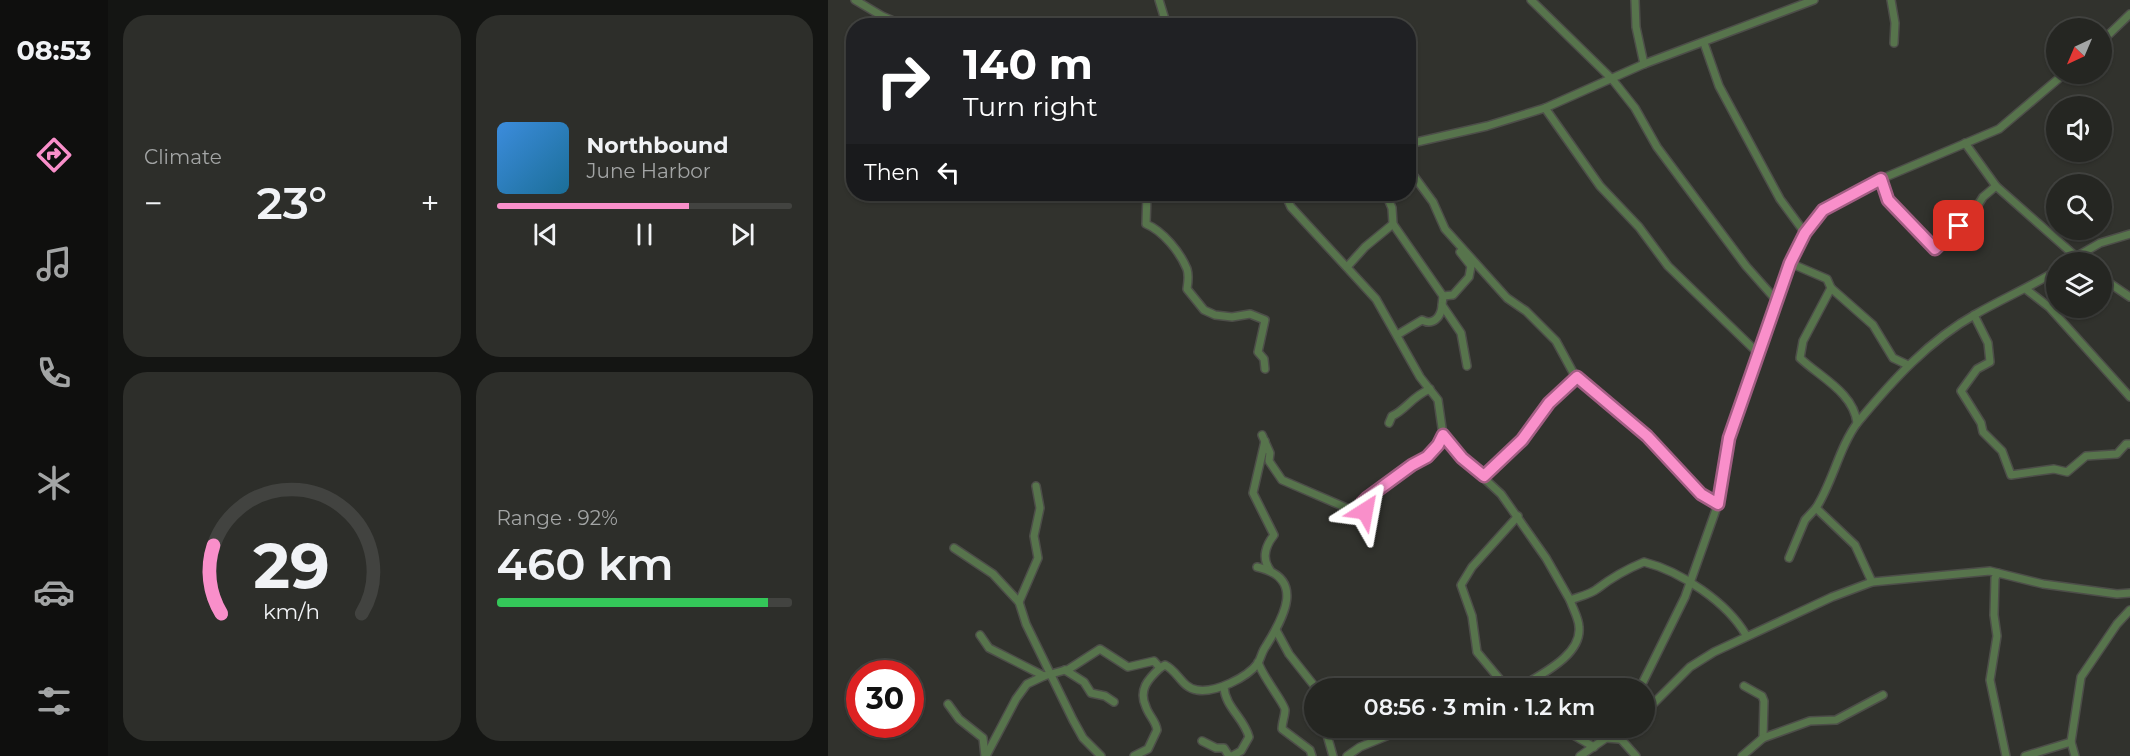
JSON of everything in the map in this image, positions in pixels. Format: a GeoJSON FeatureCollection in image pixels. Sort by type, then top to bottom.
{"type":"FeatureCollection","features":[{"type":"Feature","properties":{"kind":"street"},"geometry":{"type":"LineString","coordinates":[[855,0],[882,18]]}},
{"type":"Feature","properties":{"kind":"street"},"geometry":{"type":"LineString","coordinates":[[1159,0],[1165,18]]}},
{"type":"Feature","properties":{"kind":"street"},"geometry":{"type":"LineString","coordinates":[[1531,0],[1612,80],[1635,108],[1657,147],[1746,266],[1778,301]]}},
{"type":"Feature","properties":{"kind":"street"},"geometry":{"type":"LineString","coordinates":[[1635,0],[1636,27],[1644,64]]}},
{"type":"Feature","properties":{"kind":"street"},"geometry":{"type":"LineString","coordinates":[[1416,142],[1486,126],[1545,108],[1644,64],[1814,0]]}},
{"type":"Feature","properties":{"kind":"street"},"geometry":{"type":"LineString","coordinates":[[1891,0],[1895,23],[1894,42]]}},
{"type":"Feature","properties":{"kind":"street"},"geometry":{"type":"LineString","coordinates":[[2112,31],[2130,14]]}},
{"type":"Feature","properties":{"kind":"street"},"geometry":{"type":"LineString","coordinates":[[1704,43],[1719,86],[1780,199],[1805,233]]}},
{"type":"Feature","properties":{"kind":"street"},"geometry":{"type":"LineString","coordinates":[[1645,678],[1685,597],[1718,504],[1729,438],[1760,355],[1790,263],[1805,233],[1823,210],[1881,179],[1999,129],[2050,84]]}},
{"type":"Feature","properties":{"kind":"street"},"geometry":{"type":"LineString","coordinates":[[1545,108],[1600,186],[1639,227],[1668,266],[1760,355]]}},
{"type":"Feature","properties":{"kind":"street"},"geometry":{"type":"LineString","coordinates":[[1965,143],[1996,186],[2038,221],[2070,252]]}},
{"type":"Feature","properties":{"kind":"street"},"geometry":{"type":"LineString","coordinates":[[1416,179],[1433,202],[1446,229],[1471,266],[1469,278],[1461,288],[1453,295],[1443,296]]}},
{"type":"Feature","properties":{"kind":"street"},"geometry":{"type":"LineString","coordinates":[[1881,179],[1888,200],[1935,249],[1971,216],[1983,197],[1996,186]]}},
{"type":"Feature","properties":{"kind":"street"},"geometry":{"type":"LineString","coordinates":[[1147,201],[1146,224],[1158,229],[1178,254],[1188,271],[1187,289],[1204,310],[1215,315],[1233,317],[1251,314],[1265,320],[1258,352],[1264,359],[1265,369]]}},
{"type":"Feature","properties":{"kind":"street"},"geometry":{"type":"LineString","coordinates":[[1288,201],[1291,207],[1376,299],[1438,400],[1443,435],[1462,458],[1484,476],[1518,516],[1570,600],[1580,627],[1577,645],[1568,656],[1534,678]]}},
{"type":"Feature","properties":{"kind":"street"},"geometry":{"type":"LineString","coordinates":[[1389,201],[1393,224],[1443,296],[1441,316],[1430,322],[1422,320],[1397,335]]}},
{"type":"Feature","properties":{"kind":"street"},"geometry":{"type":"LineString","coordinates":[[1347,267],[1365,247],[1393,224]]}},
{"type":"Feature","properties":{"kind":"street"},"geometry":{"type":"LineString","coordinates":[[1446,229],[1507,298],[1526,311],[1556,341],[1577,377],[1647,436],[1701,494],[1718,504]]}},
{"type":"Feature","properties":{"kind":"street"},"geometry":{"type":"LineString","coordinates":[[2082,252],[2100,243],[2130,234]]}},
{"type":"Feature","properties":{"kind":"street"},"geometry":{"type":"LineString","coordinates":[[1790,263],[1827,279],[1831,288],[1873,325],[1893,358],[1908,365]]}},
{"type":"Feature","properties":{"kind":"street"},"geometry":{"type":"LineString","coordinates":[[1789,558],[1805,520],[1816,508],[1857,423],[1908,365],[1933,342],[1974,315],[2026,290],[2046,277]]}},
{"type":"Feature","properties":{"kind":"street"},"geometry":{"type":"LineString","coordinates":[[2112,285],[2130,297]]}},
{"type":"Feature","properties":{"kind":"street"},"geometry":{"type":"LineString","coordinates":[[1831,288],[1803,341],[1800,358],[1840,391],[1856,413],[1857,423]]}},
{"type":"Feature","properties":{"kind":"street"},"geometry":{"type":"LineString","coordinates":[[2026,290],[2063,322],[2094,360],[2130,398]]}},
{"type":"Feature","properties":{"kind":"street"},"geometry":{"type":"LineString","coordinates":[[1443,306],[1461,333],[1467,366]]}},
{"type":"Feature","properties":{"kind":"street"},"geometry":{"type":"LineString","coordinates":[[1974,315],[1988,343],[1990,362],[1977,369],[1960,391],[1981,423],[1983,432],[2002,451],[2012,475],[2054,469],[2067,472],[2086,456],[2117,454],[2126,444],[2130,444]]}},
{"type":"Feature","properties":{"kind":"street"},"geometry":{"type":"LineString","coordinates":[[1484,476],[1522,440],[1549,403],[1577,377]]}},
{"type":"Feature","properties":{"kind":"street"},"geometry":{"type":"LineString","coordinates":[[1389,423],[1392,416],[1399,413],[1414,396],[1430,389]]}},
{"type":"Feature","properties":{"kind":"street"},"geometry":{"type":"LineString","coordinates":[[1856,413],[1866,414]]}},
{"type":"Feature","properties":{"kind":"street"},"geometry":{"type":"LineString","coordinates":[[1134,756],[1148,748],[1157,730],[1145,707],[1143,691],[1145,682],[1160,668],[1166,665],[1170,667],[1185,684],[1194,690],[1224,687],[1258,662],[1276,630],[1287,602],[1287,591],[1282,580],[1266,564],[1265,553],[1274,535],[1253,493],[1263,438],[1270,453],[1269,461],[1282,480],[1363,515],[1368,514],[1362,503],[1412,465],[1427,457],[1438,445],[1443,435]]}},
{"type":"Feature","properties":{"kind":"street"},"geometry":{"type":"LineString","coordinates":[[1019,602],[1038,558],[1034,536],[1040,508],[1036,486]]}},
{"type":"Feature","properties":{"kind":"street"},"geometry":{"type":"LineString","coordinates":[[1816,508],[1856,544],[1872,582]]}},
{"type":"Feature","properties":{"kind":"street"},"geometry":{"type":"LineString","coordinates":[[1499,678],[1477,652],[1472,616],[1461,585],[1472,567],[1518,516]]}},
{"type":"Feature","properties":{"kind":"street"},"geometry":{"type":"LineString","coordinates":[[954,548],[993,573],[1019,602],[1026,624],[1083,738],[1101,756]]}},
{"type":"Feature","properties":{"kind":"street"},"geometry":{"type":"LineString","coordinates":[[1570,600],[1597,590],[1601,584],[1626,569],[1644,562],[1678,573],[1690,581],[1741,626],[1746,635]]}},
{"type":"Feature","properties":{"kind":"street"},"geometry":{"type":"LineString","coordinates":[[1257,567],[1270,570]]}},
{"type":"Feature","properties":{"kind":"street"},"geometry":{"type":"LineString","coordinates":[[1998,573],[1995,578],[1994,615],[1997,636],[1990,680],[2006,756]]}},
{"type":"Feature","properties":{"kind":"street"},"geometry":{"type":"LineString","coordinates":[[1655,702],[1690,667],[1746,635],[1872,582],[1942,574],[1998,573],[2043,584],[2117,594],[2130,593]]}},
{"type":"Feature","properties":{"kind":"street"},"geometry":{"type":"LineString","coordinates":[[2075,756],[2071,742],[2082,677],[2116,624],[2130,610]]}},
{"type":"Feature","properties":{"kind":"street"},"geometry":{"type":"LineString","coordinates":[[1276,630],[1289,654],[1308,678]]}},
{"type":"Feature","properties":{"kind":"street"},"geometry":{"type":"LineString","coordinates":[[980,635],[989,648],[1044,676]]}},
{"type":"Feature","properties":{"kind":"street"},"geometry":{"type":"LineString","coordinates":[[986,756],[1016,699],[1027,684],[1065,670],[1100,649],[1128,667],[1154,661],[1160,668]]}},
{"type":"Feature","properties":{"kind":"street"},"geometry":{"type":"LineString","coordinates":[[1258,662],[1268,685],[1282,701],[1285,710],[1282,729],[1310,750],[1312,756]]}},
{"type":"Feature","properties":{"kind":"street"},"geometry":{"type":"LineString","coordinates":[[1065,670],[1084,682],[1091,693],[1105,696],[1114,702]]}},
{"type":"Feature","properties":{"kind":"street"},"geometry":{"type":"LineString","coordinates":[[1744,686],[1762,696],[1764,701],[1763,738]]}},
{"type":"Feature","properties":{"kind":"street"},"geometry":{"type":"LineString","coordinates":[[1202,741],[1216,748],[1224,748],[1231,756],[1241,751],[1249,737],[1241,719],[1224,698],[1224,687]]}},
{"type":"Feature","properties":{"kind":"street"},"geometry":{"type":"LineString","coordinates":[[1742,756],[1763,738],[1810,721],[1836,720],[1883,695]]}},
{"type":"Feature","properties":{"kind":"street"},"geometry":{"type":"LineString","coordinates":[[948,705],[959,719],[983,738],[986,756]]}},
{"type":"Feature","properties":{"kind":"street"},"geometry":{"type":"LineString","coordinates":[[1328,738],[1333,756]]}},
{"type":"Feature","properties":{"kind":"street"},"geometry":{"type":"LineString","coordinates":[[1347,756],[1360,747],[1382,738]]}},
{"type":"Feature","properties":{"kind":"street"},"geometry":{"type":"LineString","coordinates":[[1578,738],[1594,747]]}},
{"type":"Feature","properties":{"kind":"street"},"geometry":{"type":"LineString","coordinates":[[1580,756],[1606,738],[1619,739],[1636,756]]}},
{"type":"Feature","properties":{"kind":"street"},"geometry":{"type":"LineString","coordinates":[[2025,756],[2071,742]]}},
{"type":"Feature","properties":{"kind":"route"},"geometry":{"type":"LineString","coordinates":[[1365,511],[1362,503],[1367,498],[1402,471],[1427,457],[1438,445],[1443,435],[1462,458],[1484,476],[1522,440],[1549,403],[1577,377],[1647,436],[1701,494],[1718,504],[1729,438],[1760,355],[1790,263],[1815,218],[1823,210],[1881,179],[1888,200],[1935,249],[1959,226]]}}]}
